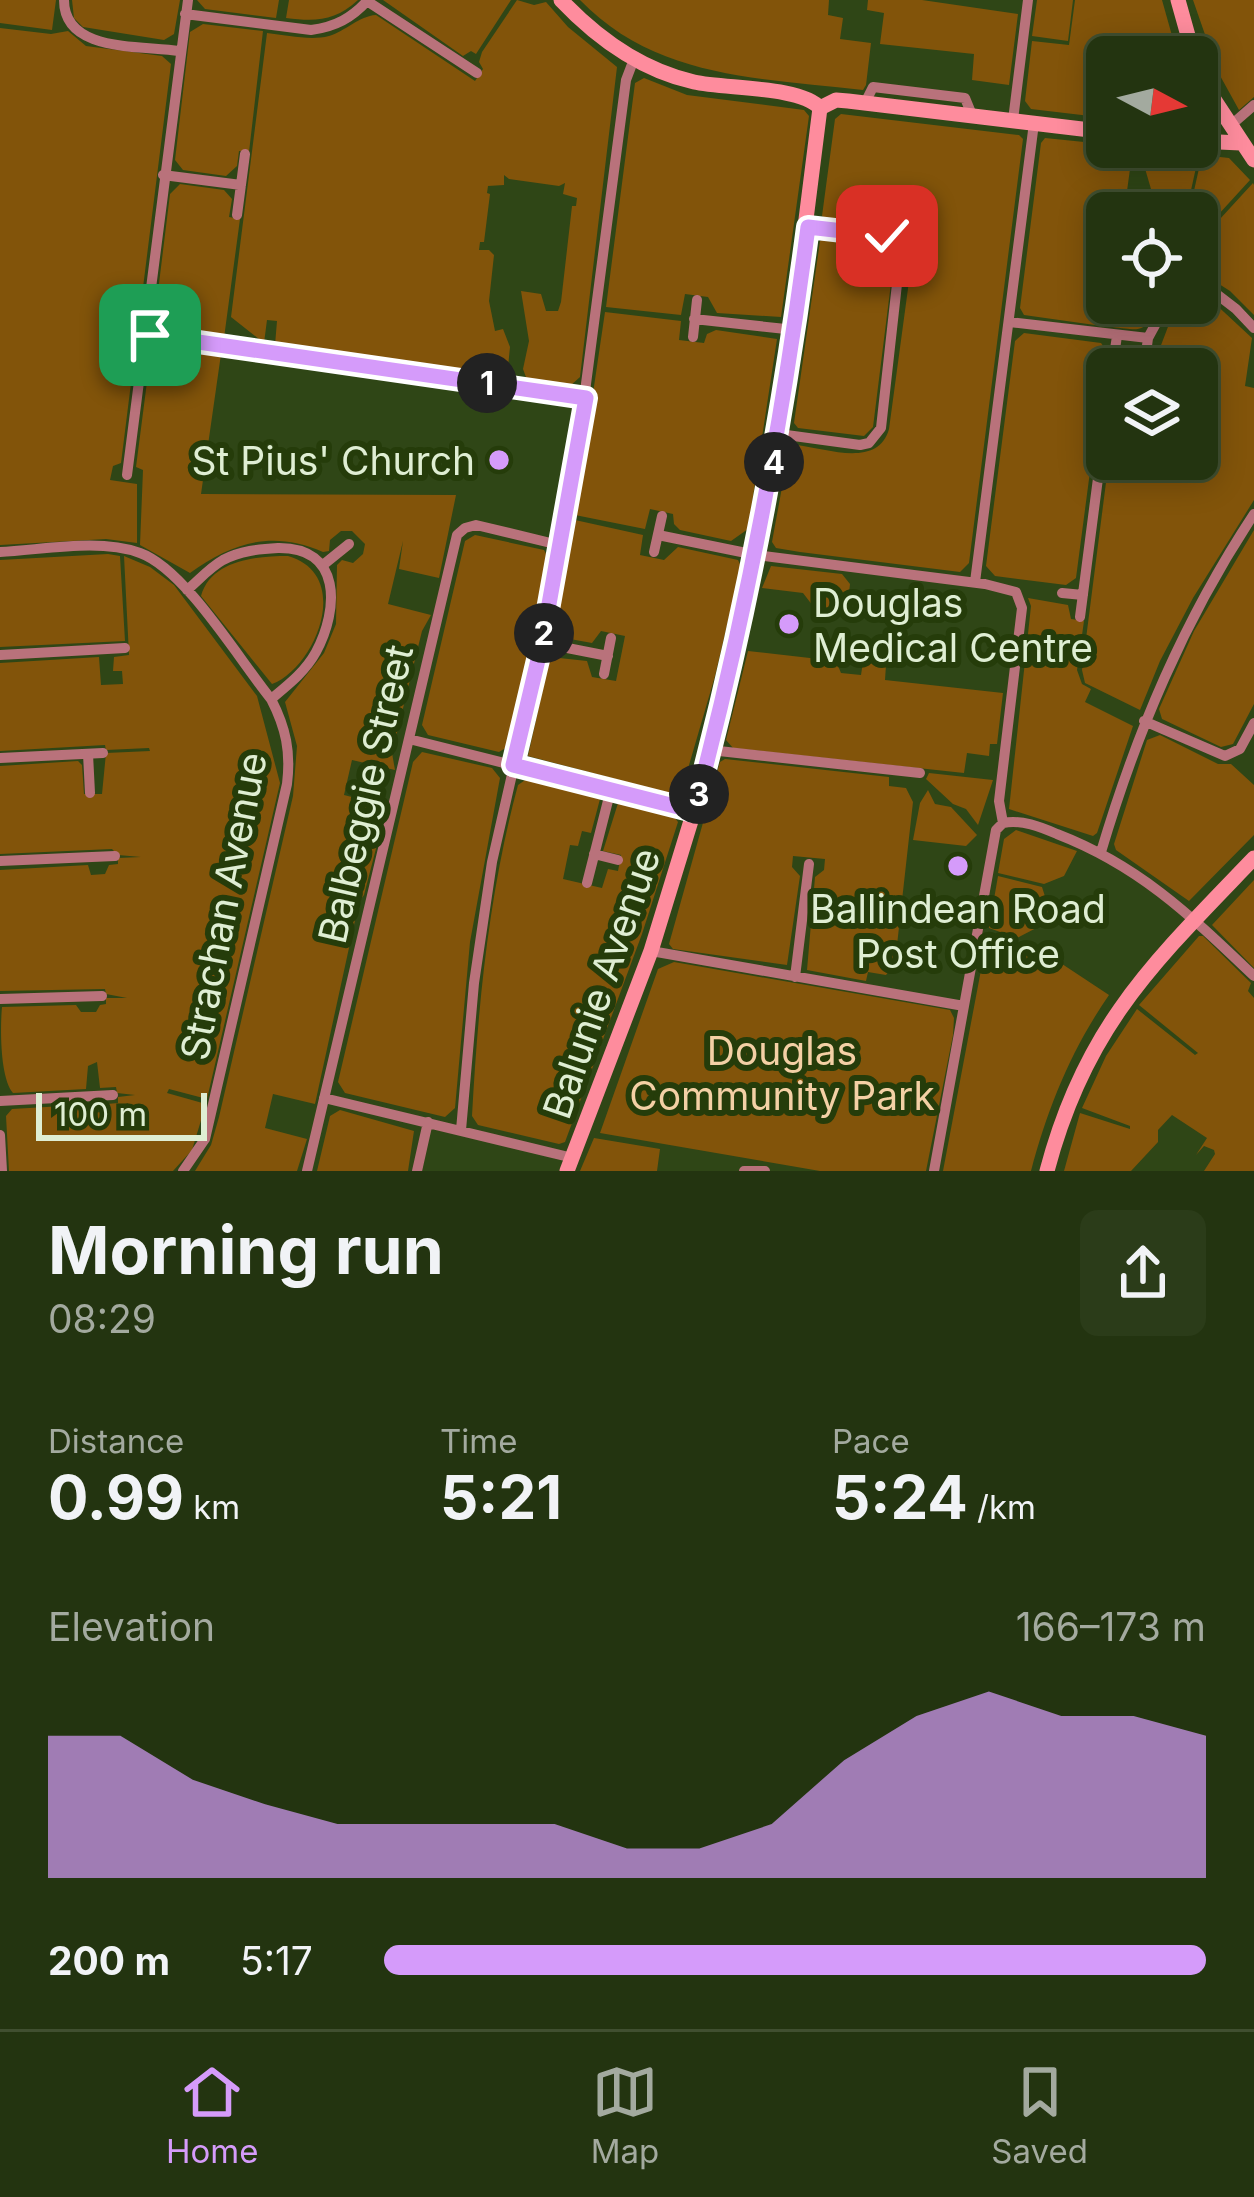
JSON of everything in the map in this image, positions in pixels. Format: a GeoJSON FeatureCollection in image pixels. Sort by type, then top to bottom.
{"type":"FeatureCollection","features":[{"type":"Feature","properties":{"kind":"street"},"geometry":{"type":"LineString","coordinates":[[64,0],[66,19],[82,36],[179,51]]}},
{"type":"Feature","properties":{"kind":"street"},"geometry":{"type":"LineString","coordinates":[[127,474],[188,0]]}},
{"type":"Feature","properties":{"kind":"street"},"geometry":{"type":"LineString","coordinates":[[561,0],[604,40],[634,59],[695,82],[805,97],[820,108],[836,100],[1086,129]]}},
{"type":"Feature","properties":{"kind":"street"},"geometry":{"type":"LineString","coordinates":[[1013,120],[1028,0]]}},
{"type":"Feature","properties":{"kind":"street"},"geometry":{"type":"LineString","coordinates":[[1178,0],[1189,36]]}},
{"type":"Feature","properties":{"kind":"street"},"geometry":{"type":"LineString","coordinates":[[185,14],[311,30],[355,15],[367,1],[473,65]]}},
{"type":"Feature","properties":{"kind":"street"},"geometry":{"type":"LineString","coordinates":[[461,1130],[474,983],[492,862],[542,643],[586,398],[626,80],[634,59]]}},
{"type":"Feature","properties":{"kind":"street"},"geometry":{"type":"LineString","coordinates":[[865,103],[873,87],[965,98],[972,116]]}},
{"type":"Feature","properties":{"kind":"street"},"geometry":{"type":"LineString","coordinates":[[1230,126],[1254,105]]}},
{"type":"Feature","properties":{"kind":"street"},"geometry":{"type":"LineString","coordinates":[[1218,106],[1254,160]]}},
{"type":"Feature","properties":{"kind":"street","name":"Balunie Avenue"},"geometry":{"type":"LineString","coordinates":[[570,1164],[651,951],[710,750],[779,434],[820,108]]}},
{"type":"Feature","properties":{"kind":"street"},"geometry":{"type":"LineString","coordinates":[[974,582],[1034,123]]}},
{"type":"Feature","properties":{"kind":"street"},"geometry":{"type":"LineString","coordinates":[[1218,142],[1241,143]]}},
{"type":"Feature","properties":{"kind":"street"},"geometry":{"type":"LineString","coordinates":[[237,215],[245,154]]}},
{"type":"Feature","properties":{"kind":"street"},"geometry":{"type":"LineString","coordinates":[[164,176],[241,185]]}},
{"type":"Feature","properties":{"kind":"street"},"geometry":{"type":"LineString","coordinates":[[779,434],[860,445],[869,443],[881,428],[902,248],[887,236],[808,227]]}},
{"type":"Feature","properties":{"kind":"street"},"geometry":{"type":"LineString","coordinates":[[1218,295],[1254,328]]}},
{"type":"Feature","properties":{"kind":"street"},"geometry":{"type":"LineString","coordinates":[[693,337],[697,300]]}},
{"type":"Feature","properties":{"kind":"street"},"geometry":{"type":"LineString","coordinates":[[694,319],[794,330]]}},
{"type":"Feature","properties":{"kind":"street"},"geometry":{"type":"LineString","coordinates":[[1009,322],[1148,338]]}},
{"type":"Feature","properties":{"kind":"street"},"geometry":{"type":"LineString","coordinates":[[1147,348],[1156,324]]}},
{"type":"Feature","properties":{"kind":"street"},"geometry":{"type":"LineString","coordinates":[[145,335],[586,398]]}},
{"type":"Feature","properties":{"kind":"street"},"geometry":{"type":"LineString","coordinates":[[1115,348],[1117,336]]}},
{"type":"Feature","properties":{"kind":"street"},"geometry":{"type":"LineString","coordinates":[[1080,617],[1098,480]]}},
{"type":"Feature","properties":{"kind":"street"},"geometry":{"type":"LineString","coordinates":[[1101,852],[1144,721],[1197,608],[1254,514]]}},
{"type":"Feature","properties":{"kind":"street"},"geometry":{"type":"LineString","coordinates":[[654,552],[662,516]]}},
{"type":"Feature","properties":{"kind":"street","name":"Balbeggie Street"},"geometry":{"type":"LineString","coordinates":[[307,1171],[457,536],[476,525],[559,545]]}},
{"type":"Feature","properties":{"kind":"street"},"geometry":{"type":"LineString","coordinates":[[658,535],[756,555],[1010,587],[1022,608],[999,801],[1003,823]]}},
{"type":"Feature","properties":{"kind":"street"},"geometry":{"type":"LineString","coordinates":[[323,565],[349,544]]}},
{"type":"Feature","properties":{"kind":"street","name":"Strachan Avenue"},"geometry":{"type":"LineString","coordinates":[[0,552],[106,547],[138,552],[177,578],[271,699],[289,745],[287,784],[205,1139],[183,1171]]}},
{"type":"Feature","properties":{"kind":"street"},"geometry":{"type":"LineString","coordinates":[[187,590],[223,560],[243,552],[288,548],[308,553],[323,565],[331,584],[326,628],[299,675],[271,699]]}},
{"type":"Feature","properties":{"kind":"street"},"geometry":{"type":"LineString","coordinates":[[1062,593],[1083,596]]}},
{"type":"Feature","properties":{"kind":"street"},"geometry":{"type":"LineString","coordinates":[[604,674],[611,638]]}},
{"type":"Feature","properties":{"kind":"street"},"geometry":{"type":"LineString","coordinates":[[542,643],[608,656]]}},
{"type":"Feature","properties":{"kind":"street"},"geometry":{"type":"LineString","coordinates":[[0,655],[124,648]]}},
{"type":"Feature","properties":{"kind":"street"},"geometry":{"type":"LineString","coordinates":[[1144,721],[1225,756],[1240,749],[1254,723]]}},
{"type":"Feature","properties":{"kind":"street"},"geometry":{"type":"LineString","coordinates":[[409,739],[694,811]]}},
{"type":"Feature","properties":{"kind":"street"},"geometry":{"type":"LineString","coordinates":[[710,750],[920,773]]}},
{"type":"Feature","properties":{"kind":"street"},"geometry":{"type":"LineString","coordinates":[[0,758],[103,753]]}},
{"type":"Feature","properties":{"kind":"street"},"geometry":{"type":"LineString","coordinates":[[88,754],[90,793]]}},
{"type":"Feature","properties":{"kind":"street"},"geometry":{"type":"LineString","coordinates":[[587,883],[610,789]]}},
{"type":"Feature","properties":{"kind":"street"},"geometry":{"type":"LineString","coordinates":[[934,1171],[996,830],[1003,823],[1047,830],[1101,852],[1156,885],[1254,976]]}},
{"type":"Feature","properties":{"kind":"street"},"geometry":{"type":"LineString","coordinates":[[594,854],[618,860]]}},
{"type":"Feature","properties":{"kind":"street"},"geometry":{"type":"LineString","coordinates":[[0,861],[98,864],[115,856]]}},
{"type":"Feature","properties":{"kind":"street"},"geometry":{"type":"LineString","coordinates":[[1047,1171],[1067,1105],[1089,1055],[1126,997],[1254,858]]}},
{"type":"Feature","properties":{"kind":"street"},"geometry":{"type":"LineString","coordinates":[[795,977],[809,864]]}},
{"type":"Feature","properties":{"kind":"street"},"geometry":{"type":"LineString","coordinates":[[651,951],[964,1006]]}},
{"type":"Feature","properties":{"kind":"street"},"geometry":{"type":"LineString","coordinates":[[0,999],[102,996]]}},
{"type":"Feature","properties":{"kind":"street"},"geometry":{"type":"LineString","coordinates":[[88,997],[88,1011]]}},
{"type":"Feature","properties":{"kind":"street"},"geometry":{"type":"LineString","coordinates":[[0,1101],[113,1095]]}},
{"type":"Feature","properties":{"kind":"street"},"geometry":{"type":"LineString","coordinates":[[324,1098],[461,1130],[570,1164]]}},
{"type":"Feature","properties":{"kind":"street"},"geometry":{"type":"LineString","coordinates":[[417,1171],[428,1122]]}},
{"type":"Feature","properties":{"kind":"street"},"geometry":{"type":"LineString","coordinates":[[0,1136],[2,1171]]}},
{"type":"Feature","properties":{"kind":"street"},"geometry":{"type":"LineString","coordinates":[[744,1171],[765,1171]]}},
{"type":"Feature","properties":{"kind":"green space"},"geometry":{"type":"Polygon","coordinates":[[[0,0],[56,0],[52,30],[0,23],[0,0]]]}},
{"type":"Feature","properties":{"kind":"green space"},"geometry":{"type":"Polygon","coordinates":[[[72,0],[180,0],[174,34],[164,40],[83,27],[74,18],[72,0]]]}},
{"type":"Feature","properties":{"kind":"green space"},"geometry":{"type":"Polygon","coordinates":[[[197,0],[279,0],[276,18],[205,9],[197,0]]]}},
{"type":"Feature","properties":{"kind":"green space"},"geometry":{"type":"Polygon","coordinates":[[[289,0],[358,0],[333,16],[307,20],[286,18],[289,0]]]}},
{"type":"Feature","properties":{"kind":"green space"},"geometry":{"type":"Polygon","coordinates":[[[383,0],[511,0],[476,54],[471,51],[463,56],[383,0]]]}},
{"type":"Feature","properties":{"kind":"green space"},"geometry":{"type":"Polygon","coordinates":[[[517,0],[534,5],[546,2],[617,67],[580,377],[570,386],[527,380],[523,369],[529,341],[521,291],[541,294],[546,311],[558,311],[561,302],[572,206],[577,198],[563,194],[565,183],[559,186],[504,175],[504,185],[488,186],[484,242],[479,250],[494,255],[489,301],[495,331],[503,329],[510,347],[507,377],[275,345],[277,321],[267,320],[264,343],[231,317],[267,33],[322,37],[376,15],[475,81],[483,69],[482,52],[517,0]]]}},
{"type":"Feature","properties":{"kind":"green space"},"geometry":{"type":"Polygon","coordinates":[[[580,0],[829,0],[828,15],[843,18],[840,39],[871,43],[866,85],[863,90],[749,77],[676,60],[610,26],[580,0]]]}},
{"type":"Feature","properties":{"kind":"green space"},"geometry":{"type":"Polygon","coordinates":[[[868,0],[922,0],[1018,14],[1009,85],[972,80],[974,54],[880,44],[884,13],[867,10],[868,0]]]}},
{"type":"Feature","properties":{"kind":"green space"},"geometry":{"type":"Polygon","coordinates":[[[1037,0],[1073,0],[1068,41],[1032,36],[1037,0]]]}},
{"type":"Feature","properties":{"kind":"green space"},"geometry":{"type":"Polygon","coordinates":[[[1075,0],[1162,0],[1172,36],[1086,36],[1086,116],[1031,109],[1025,101],[1032,41],[1069,45],[1075,0]]]}},
{"type":"Feature","properties":{"kind":"green space"},"geometry":{"type":"Polygon","coordinates":[[[1193,0],[1254,0],[1254,97],[1239,110],[1218,72],[1218,36],[1206,36],[1193,0]]]}},
{"type":"Feature","properties":{"kind":"green space"},"geometry":{"type":"Polygon","coordinates":[[[203,24],[263,31],[249,152],[239,151],[237,166],[226,176],[183,170],[175,160],[190,32],[203,24]]]}},
{"type":"Feature","properties":{"kind":"green space"},"geometry":{"type":"Polygon","coordinates":[[[0,28],[51,34],[68,31],[86,46],[162,56],[171,64],[121,463],[113,466],[110,480],[137,484],[137,543],[106,539],[0,545],[0,28]]]}},
{"type":"Feature","properties":{"kind":"green space"},"geometry":{"type":"Polygon","coordinates":[[[644,78],[687,95],[804,110],[809,116],[781,317],[717,313],[708,297],[685,294],[681,315],[606,307],[635,83],[644,78]]]}},
{"type":"Feature","properties":{"kind":"green space"},"geometry":{"type":"Polygon","coordinates":[[[841,114],[1023,139],[969,563],[960,572],[800,552],[776,548],[772,542],[789,449],[797,445],[863,452],[874,449],[889,429],[912,259],[907,246],[890,230],[822,216],[835,119],[841,114]]]}},
{"type":"Feature","properties":{"kind":"green space"},"geometry":{"type":"Polygon","coordinates":[[[1045,138],[1086,142],[1086,168],[1130,168],[1127,192],[1086,192],[1086,324],[1024,315],[1020,308],[1045,138]]]}},
{"type":"Feature","properties":{"kind":"green space"},"geometry":{"type":"Polygon","coordinates":[[[1218,157],[1229,158],[1250,180],[1218,215],[1218,192],[1194,192],[1199,168],[1218,168],[1218,157]]]}},
{"type":"Feature","properties":{"kind":"green space"},"geometry":{"type":"Polygon","coordinates":[[[1145,168],[1196,168],[1191,192],[1152,192],[1145,168]]]}},
{"type":"Feature","properties":{"kind":"green space"},"geometry":{"type":"Polygon","coordinates":[[[1253,183],[1254,315],[1218,283],[1218,221],[1253,183]]]}},
{"type":"Feature","properties":{"kind":"green space"},"geometry":{"type":"Polygon","coordinates":[[[180,184],[224,190],[232,199],[229,217],[240,219],[224,338],[163,330],[155,316],[170,194],[180,184]]]}},
{"type":"Feature","properties":{"kind":"green space"},"geometry":{"type":"Polygon","coordinates":[[[820,241],[891,245],[895,251],[873,427],[864,436],[798,428],[794,423],[820,241]]]}},
{"type":"Feature","properties":{"kind":"green space"},"geometry":{"type":"Polygon","coordinates":[[[1218,306],[1252,338],[1245,386],[1254,388],[1254,500],[1193,598],[1140,710],[1085,683],[1082,670],[1106,480],[1218,480],[1218,348],[1160,348],[1169,324],[1218,324],[1218,306]]]}},
{"type":"Feature","properties":{"kind":"green space"},"geometry":{"type":"Polygon","coordinates":[[[605,312],[681,321],[679,340],[704,343],[707,334],[716,330],[777,339],[748,529],[731,541],[680,530],[673,514],[650,509],[645,529],[575,515],[605,312]]]}},
{"type":"Feature","properties":{"kind":"green space"},"geometry":{"type":"Polygon","coordinates":[[[1112,324],[1147,324],[1131,329],[1112,324]]]}},
{"type":"Feature","properties":{"kind":"green space"},"geometry":{"type":"Polygon","coordinates":[[[1024,333],[1101,343],[1105,348],[1086,348],[1089,480],[1076,578],[1066,585],[995,576],[986,566],[1015,341],[1024,333]]]}},
{"type":"Feature","properties":{"kind":"green space"},"geometry":{"type":"Polygon","coordinates":[[[164,345],[221,354],[201,494],[456,495],[439,578],[399,569],[403,541],[388,604],[431,615],[422,631],[392,753],[395,770],[352,760],[344,795],[387,806],[359,902],[315,1104],[273,1094],[265,1128],[307,1139],[297,1171],[195,1171],[211,1145],[219,1117],[293,796],[297,746],[285,702],[324,653],[336,624],[337,565],[342,560],[353,563],[363,554],[365,544],[352,531],[341,531],[330,540],[329,551],[323,552],[287,542],[254,543],[222,554],[190,573],[140,545],[143,470],[136,467],[151,351],[164,345]]]}},
{"type":"Feature","properties":{"kind":"green space"},"geometry":{"type":"Polygon","coordinates":[[[575,520],[643,535],[640,555],[664,560],[678,547],[738,560],[741,566],[680,796],[528,756],[550,657],[587,661],[592,677],[616,681],[625,636],[601,631],[592,643],[559,637],[553,628],[575,520]]]}},
{"type":"Feature","properties":{"kind":"green space"},"geometry":{"type":"Polygon","coordinates":[[[1254,530],[1254,704],[1233,744],[1221,747],[1162,719],[1159,709],[1194,631],[1254,530]]]}},
{"type":"Feature","properties":{"kind":"green space"},"geometry":{"type":"Polygon","coordinates":[[[475,535],[544,550],[550,561],[509,746],[499,752],[428,735],[422,725],[465,541],[475,535]]]}},
{"type":"Feature","properties":{"kind":"green space"},"geometry":{"type":"Polygon","coordinates":[[[120,556],[125,641],[0,647],[0,560],[120,556]]]}},
{"type":"Feature","properties":{"kind":"green space"},"geometry":{"type":"Polygon","coordinates":[[[124,556],[174,585],[257,696],[280,783],[207,1099],[169,1089],[167,1093],[206,1104],[192,1150],[173,1171],[9,1171],[6,1116],[12,1109],[80,1105],[88,1113],[103,1112],[107,1104],[118,1103],[118,1097],[135,1095],[117,1093],[116,1087],[100,1088],[97,1062],[88,1066],[86,1089],[13,1093],[3,1065],[2,1007],[76,1005],[81,1012],[96,1012],[106,998],[127,998],[106,994],[105,989],[0,991],[0,870],[88,865],[91,875],[105,874],[109,865],[118,864],[118,858],[141,857],[118,855],[112,849],[0,854],[0,766],[78,761],[84,794],[102,794],[106,753],[150,751],[106,750],[105,745],[0,751],[0,663],[99,657],[101,685],[123,684],[122,671],[113,671],[114,657],[129,655],[124,556]]]}},
{"type":"Feature","properties":{"kind":"green space"},"geometry":{"type":"Polygon","coordinates":[[[288,556],[308,566],[319,582],[321,621],[302,660],[272,684],[201,596],[214,575],[236,562],[288,556]]]}},
{"type":"Feature","properties":{"kind":"green space"},"geometry":{"type":"Polygon","coordinates":[[[771,566],[842,574],[850,584],[847,610],[813,606],[803,593],[762,588],[771,566]]]}},
{"type":"Feature","properties":{"kind":"green space"},"geometry":{"type":"Polygon","coordinates":[[[1028,598],[1068,605],[1071,619],[1084,621],[1077,670],[1082,684],[1091,689],[1085,702],[1133,726],[1093,836],[1009,809],[1031,606],[1028,598]]]}},
{"type":"Feature","properties":{"kind":"green space"},"geometry":{"type":"Polygon","coordinates":[[[748,651],[836,661],[841,673],[861,675],[863,662],[886,665],[885,680],[1003,693],[997,744],[990,744],[989,756],[967,753],[964,773],[733,748],[726,740],[748,651]]]}},
{"type":"Feature","properties":{"kind":"green space"},"geometry":{"type":"Polygon","coordinates":[[[1160,735],[1218,764],[1231,764],[1254,785],[1254,835],[1189,901],[1114,844],[1147,740],[1160,735]]]}},
{"type":"Feature","properties":{"kind":"green space"},"geometry":{"type":"Polygon","coordinates":[[[422,752],[492,768],[500,778],[470,942],[455,1108],[445,1117],[345,1093],[338,1082],[413,762],[422,752]]]}},
{"type":"Feature","properties":{"kind":"green space"},"geometry":{"type":"Polygon","coordinates":[[[720,762],[889,777],[889,786],[906,788],[913,802],[895,963],[886,975],[868,972],[866,981],[807,970],[815,877],[824,870],[825,859],[793,856],[792,867],[800,876],[787,965],[673,949],[669,944],[720,762]]]}},
{"type":"Feature","properties":{"kind":"green space"},"geometry":{"type":"Polygon","coordinates":[[[929,773],[993,780],[978,825],[966,809],[953,804],[926,779],[929,773]]]}},
{"type":"Feature","properties":{"kind":"green space"},"geometry":{"type":"Polygon","coordinates":[[[528,778],[600,799],[591,833],[582,831],[578,846],[570,845],[563,879],[602,888],[608,869],[618,871],[621,855],[603,851],[619,800],[672,814],[678,822],[642,934],[565,1142],[559,1144],[478,1125],[472,1116],[492,907],[518,785],[528,778]]]}},
{"type":"Feature","properties":{"kind":"green space"},"geometry":{"type":"Polygon","coordinates":[[[928,790],[935,804],[951,807],[977,835],[966,846],[913,840],[920,803],[928,790]]]}},
{"type":"Feature","properties":{"kind":"green space"},"geometry":{"type":"Polygon","coordinates":[[[1016,830],[1077,851],[1064,876],[1044,884],[998,873],[1004,839],[1016,830]]]}},
{"type":"Feature","properties":{"kind":"green space"},"geometry":{"type":"Polygon","coordinates":[[[998,876],[1042,887],[1049,909],[1042,925],[1017,938],[989,928],[998,876]]]}},
{"type":"Feature","properties":{"kind":"green space"},"geometry":{"type":"Polygon","coordinates":[[[1254,880],[1254,968],[1212,925],[1254,880]]]}},
{"type":"Feature","properties":{"kind":"green space"},"geometry":{"type":"Polygon","coordinates":[[[988,933],[1053,958],[1109,995],[1062,1080],[1031,1171],[943,1171],[988,933]]]}},
{"type":"Feature","properties":{"kind":"green space"},"geometry":{"type":"Polygon","coordinates":[[[1199,936],[1251,983],[1254,1171],[1204,1171],[1214,1150],[1204,1146],[1196,1155],[1207,1138],[1172,1115],[1158,1130],[1158,1142],[1131,1171],[1064,1171],[1080,1113],[1130,1129],[1082,1108],[1106,1056],[1137,1009],[1198,1053],[1139,1005],[1199,936]]]}},
{"type":"Feature","properties":{"kind":"green space","name":"Douglas Community Park"},"geometry":{"type":"Polygon","coordinates":[[[674,962],[950,1010],[953,1035],[926,1171],[820,1171],[600,1133],[658,969],[674,962]]]}},
{"type":"Feature","properties":{"kind":"green space"},"geometry":{"type":"Polygon","coordinates":[[[340,1110],[414,1131],[408,1171],[317,1171],[330,1116],[340,1110]]]}},
{"type":"Feature","properties":{"kind":"green space"},"geometry":{"type":"Polygon","coordinates":[[[594,1138],[660,1149],[657,1171],[580,1171],[594,1138]]]}},
{"type":"Feature","properties":{"kind":"place","name":"St Pius' Church"},"geometry":{"type":"Point","coordinates":[499,460]}},
{"type":"Feature","properties":{"kind":"place","name":"Douglas Medical Centre"},"geometry":{"type":"Point","coordinates":[789,624]}},
{"type":"Feature","properties":{"kind":"place","name":"Ballindean Road Post Office"},"geometry":{"type":"Point","coordinates":[958,866]}},
{"type":"Feature","properties":{"kind":"route"},"geometry":{"type":"LineString","coordinates":[[150,335],[586,398],[559,559],[513,765],[694,811],[756,555],[779,434],[808,227],[887,236]]}}]}
